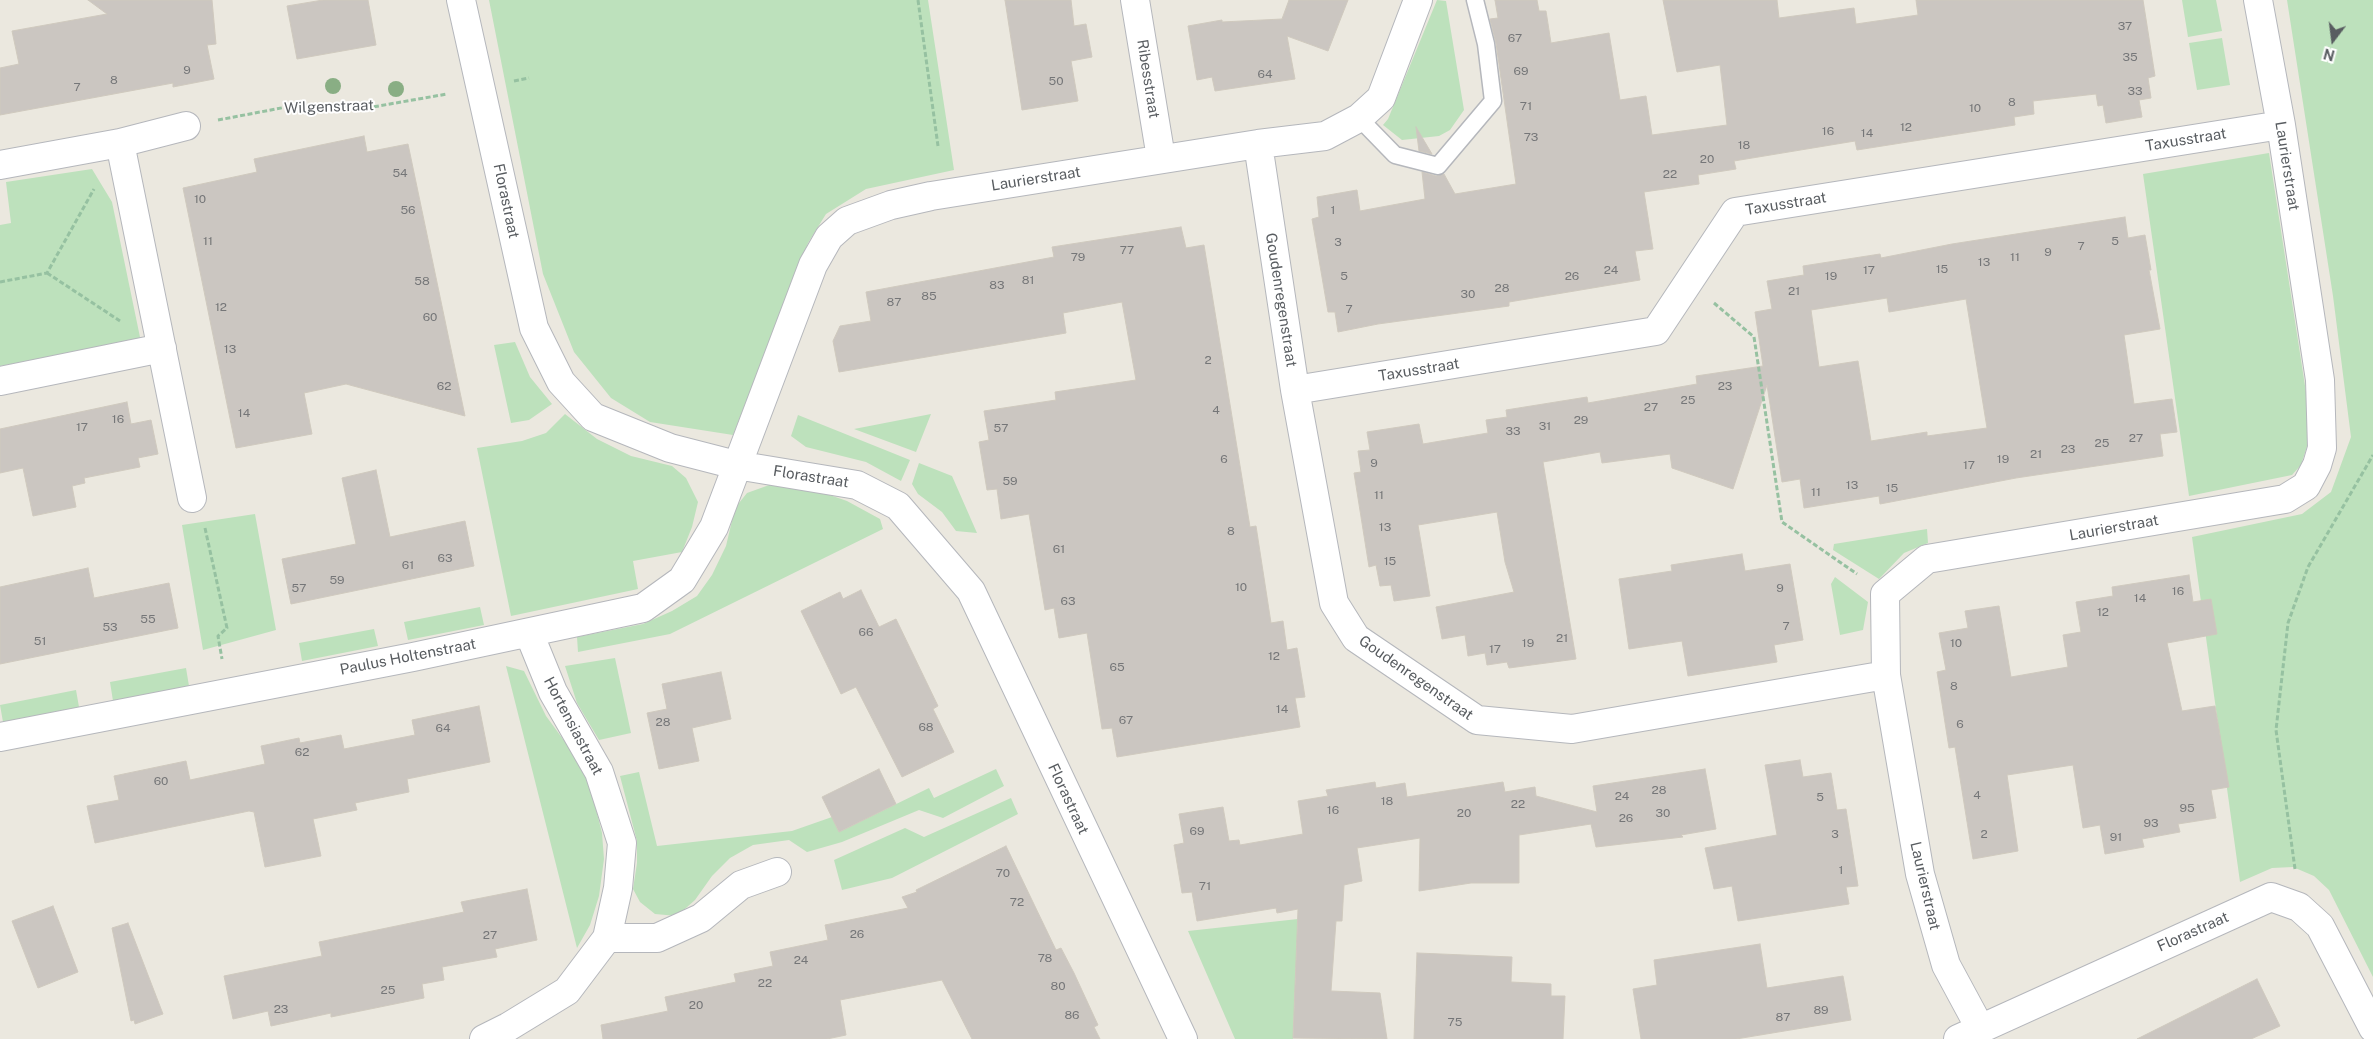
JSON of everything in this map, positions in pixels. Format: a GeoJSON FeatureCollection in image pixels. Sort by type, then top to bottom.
{"type":"FeatureCollection","features":[{"type":"Feature","properties":{"kind":"street","name":"Florastraat"},"geometry":{"type":"LineString","coordinates":[[461,0],[534,328],[561,382],[593,417],[670,448],[736,465],[857,485],[898,506],[970,591],[1182,1039]]}},
{"type":"Feature","properties":{"kind":"street","name":"Ribesstraat"},"geometry":{"type":"LineString","coordinates":[[1135,0],[1161,158]]}},
{"type":"Feature","properties":{"kind":"street","name":"Laurierstraat"},"geometry":{"type":"LineString","coordinates":[[736,465],[813,265],[829,237],[847,221],[891,205],[931,196],[1161,158],[1326,136],[1359,118],[1381,98],[1418,0]]}},
{"type":"Feature","properties":{"kind":"street","name":"Laurierstraat"},"geometry":{"type":"LineString","coordinates":[[1969,1033],[1946,965],[1920,874],[1886,675],[1885,594],[1927,559],[2285,499],[2306,486],[2317,465],[2322,448],[2320,380],[2281,125],[2258,0]]}},
{"type":"Feature","properties":{"kind":"street","name":"Taxusstraat"},"geometry":{"type":"LineString","coordinates":[[1295,390],[1656,331],[1735,212],[2281,125]]}},
{"type":"Feature","properties":{"kind":"street"},"geometry":{"type":"LineString","coordinates":[[0,165],[120,143],[186,126]]}},
{"type":"Feature","properties":{"kind":"street"},"geometry":{"type":"LineString","coordinates":[[120,143],[192,498]]}},
{"type":"Feature","properties":{"kind":"street","name":"Goudenregenstraat"},"geometry":{"type":"LineString","coordinates":[[1258,144],[1295,390],[1334,602],[1356,638],[1477,720],[1572,729],[1886,675]]}},
{"type":"Feature","properties":{"kind":"street"},"geometry":{"type":"LineString","coordinates":[[0,381],[162,348]]}},
{"type":"Feature","properties":{"kind":"street","name":"Paulus Holtenstraat"},"geometry":{"type":"LineString","coordinates":[[0,737],[529,633],[643,608],[682,580],[714,526],[736,465]]}},
{"type":"Feature","properties":{"kind":"street","name":"Hortensiastraat"},"geometry":{"type":"LineString","coordinates":[[484,1039],[508,1027],[567,991],[607,938],[618,888],[622,844],[599,772],[553,692],[529,633]]}},
{"type":"Feature","properties":{"kind":"street"},"geometry":{"type":"LineString","coordinates":[[607,938],[657,938],[701,918],[741,885],[777,872]]}},
{"type":"Feature","properties":{"kind":"street","name":"Florastraat"},"geometry":{"type":"LineString","coordinates":[[1969,1033],[2271,897],[2299,907],[2320,926],[2373,1028]]}},
{"type":"Feature","properties":{"kind":"lane"},"geometry":{"type":"LineString","coordinates":[[1359,118],[1395,155],[1438,166],[1493,101],[1486,44],[1475,0]]}},
{"type":"Feature","properties":{"kind":"path"},"geometry":{"type":"LineString","coordinates":[[918,0],[938,146]]}},
{"type":"Feature","properties":{"kind":"path","name":"Wilgenstraat"},"geometry":{"type":"LineString","coordinates":[[186,126],[297,105],[367,108],[481,87]]}},
{"type":"Feature","properties":{"kind":"path"},"geometry":{"type":"LineString","coordinates":[[47,274],[120,143]]}},
{"type":"Feature","properties":{"kind":"path"},"geometry":{"type":"LineString","coordinates":[[0,282],[47,274],[162,348]]}},
{"type":"Feature","properties":{"kind":"path"},"geometry":{"type":"LineString","coordinates":[[1689,281],[1754,337],[1782,522],[1885,594]]}},
{"type":"Feature","properties":{"kind":"path"},"geometry":{"type":"LineString","coordinates":[[2299,907],[2293,839],[2276,730],[2288,623],[2308,567],[2373,455]]}},
{"type":"Feature","properties":{"kind":"path"},"geometry":{"type":"LineString","coordinates":[[192,498],[202,512],[227,628],[218,636],[229,692]]}},
{"type":"Feature","properties":{"kind":"green space"},"geometry":{"type":"Polygon","coordinates":[[[489,0],[928,0],[954,170],[866,189],[826,214],[808,243],[733,435],[650,422],[611,398],[574,352],[543,274],[489,0]]]}},
{"type":"Feature","properties":{"kind":"green space"},"geometry":{"type":"Polygon","coordinates":[[[1437,0],[1446,1],[1464,110],[1450,130],[1439,136],[1402,140],[1383,125],[1388,119],[1437,0]]]}},
{"type":"Feature","properties":{"kind":"green space"},"geometry":{"type":"Polygon","coordinates":[[[2182,0],[2216,0],[2222,31],[2188,37],[2182,0]]]}},
{"type":"Feature","properties":{"kind":"green space"},"geometry":{"type":"Polygon","coordinates":[[[2287,0],[2373,0],[2373,977],[2329,890],[2314,876],[2293,867],[2272,868],[2240,882],[2192,537],[2302,514],[2331,492],[2351,437],[2333,296],[2287,0]]]}},
{"type":"Feature","properties":{"kind":"green space"},"geometry":{"type":"Polygon","coordinates":[[[2222,38],[2230,85],[2197,90],[2189,43],[2222,38]]]}},
{"type":"Feature","properties":{"kind":"green space"},"geometry":{"type":"Polygon","coordinates":[[[2269,153],[2312,431],[2301,465],[2292,475],[2189,496],[2143,174],[2269,153]]]}},
{"type":"Feature","properties":{"kind":"green space"},"geometry":{"type":"Polygon","coordinates":[[[92,169],[112,202],[141,342],[0,366],[0,225],[11,223],[6,182],[92,169]]]}},
{"type":"Feature","properties":{"kind":"green space"},"geometry":{"type":"Polygon","coordinates":[[[515,342],[530,377],[552,404],[529,420],[511,423],[494,345],[515,342]]]}},
{"type":"Feature","properties":{"kind":"green space"},"geometry":{"type":"Polygon","coordinates":[[[565,414],[597,439],[631,456],[672,466],[686,478],[698,502],[692,527],[682,552],[633,561],[638,589],[511,616],[477,448],[522,441],[546,433],[565,414]]]}},
{"type":"Feature","properties":{"kind":"green space"},"geometry":{"type":"Polygon","coordinates":[[[931,414],[916,452],[854,429],[931,414]]]}},
{"type":"Feature","properties":{"kind":"green space"},"geometry":{"type":"Polygon","coordinates":[[[798,415],[910,460],[901,481],[866,462],[806,447],[791,436],[798,415]]]}},
{"type":"Feature","properties":{"kind":"green space"},"geometry":{"type":"Polygon","coordinates":[[[919,463],[952,476],[977,533],[956,531],[942,512],[918,494],[912,484],[919,463]]]}},
{"type":"Feature","properties":{"kind":"green space"},"geometry":{"type":"Polygon","coordinates":[[[772,484],[798,484],[847,501],[880,519],[883,529],[670,634],[578,652],[577,637],[643,624],[672,611],[697,596],[712,575],[726,546],[735,508],[747,493],[772,484]]]}},
{"type":"Feature","properties":{"kind":"green space"},"geometry":{"type":"Polygon","coordinates":[[[255,514],[276,630],[203,650],[182,525],[255,514]]]}},
{"type":"Feature","properties":{"kind":"green space"},"geometry":{"type":"Polygon","coordinates":[[[1927,529],[1928,543],[1904,553],[1879,579],[1833,550],[1834,544],[1927,529]]]}},
{"type":"Feature","properties":{"kind":"green space"},"geometry":{"type":"Polygon","coordinates":[[[1835,577],[1868,602],[1863,630],[1840,635],[1831,584],[1835,577]]]}},
{"type":"Feature","properties":{"kind":"green space"},"geometry":{"type":"Polygon","coordinates":[[[480,607],[484,625],[408,640],[404,622],[480,607]]]}},
{"type":"Feature","properties":{"kind":"green space"},"geometry":{"type":"Polygon","coordinates":[[[374,629],[378,646],[302,661],[299,643],[374,629]]]}},
{"type":"Feature","properties":{"kind":"green space"},"geometry":{"type":"Polygon","coordinates":[[[615,658],[631,733],[599,740],[577,703],[565,666],[615,658]]]}},
{"type":"Feature","properties":{"kind":"green space"},"geometry":{"type":"Polygon","coordinates":[[[506,666],[524,671],[546,716],[571,750],[590,785],[602,833],[604,859],[599,896],[590,925],[577,948],[506,666]]]}},
{"type":"Feature","properties":{"kind":"green space"},"geometry":{"type":"Polygon","coordinates":[[[186,668],[189,686],[113,701],[110,682],[186,668]]]}},
{"type":"Feature","properties":{"kind":"green space"},"geometry":{"type":"Polygon","coordinates":[[[76,690],[79,707],[3,722],[0,705],[76,690]]]}},
{"type":"Feature","properties":{"kind":"green space"},"geometry":{"type":"Polygon","coordinates":[[[996,769],[1004,786],[943,818],[919,810],[842,842],[807,852],[789,840],[753,845],[730,858],[712,876],[695,900],[677,916],[655,914],[640,902],[633,889],[637,863],[637,841],[620,776],[639,772],[657,846],[792,831],[832,817],[839,832],[929,788],[934,798],[996,769]]]}},
{"type":"Feature","properties":{"kind":"green space"},"geometry":{"type":"Polygon","coordinates":[[[1011,798],[1018,814],[892,878],[842,890],[834,860],[905,828],[924,837],[1011,798]]]}},
{"type":"Feature","properties":{"kind":"green space"},"geometry":{"type":"Polygon","coordinates":[[[1298,919],[1293,1039],[1235,1039],[1188,931],[1298,919]]]}},
{"type":"Feature","properties":{"kind":"building"},"geometry":{"type":"Polygon","coordinates":[[[88,0],[212,0],[216,44],[207,45],[214,79],[173,87],[173,83],[0,115],[0,68],[19,64],[12,31],[107,14],[88,0]]]}},
{"type":"Feature","properties":{"kind":"building"},"geometry":{"type":"Polygon","coordinates":[[[323,0],[368,0],[376,45],[297,59],[287,6],[323,0]]]}},
{"type":"Feature","properties":{"kind":"building"},"geometry":{"type":"Polygon","coordinates":[[[1005,0],[1071,0],[1074,26],[1086,24],[1092,57],[1071,61],[1078,101],[1022,110],[1005,0]]]}},
{"type":"Feature","properties":{"kind":"building"},"geometry":{"type":"Polygon","coordinates":[[[1289,0],[1348,0],[1328,51],[1287,36],[1295,79],[1215,91],[1212,77],[1197,80],[1188,26],[1222,20],[1222,22],[1282,19],[1289,0]]]}},
{"type":"Feature","properties":{"kind":"building"},"geometry":{"type":"Polygon","coordinates":[[[1495,0],[1537,0],[1539,11],[1546,11],[1551,43],[1609,33],[1620,100],[1646,96],[1652,135],[1727,125],[1720,65],[1677,72],[1663,0],[1777,0],[1779,18],[1854,8],[1856,24],[1918,15],[1916,0],[2143,0],[2155,76],[2148,78],[2151,98],[2139,100],[2142,117],[2106,123],[2103,105],[2098,106],[2096,94],[2033,101],[2034,114],[2014,117],[2015,125],[1857,150],[1855,141],[1734,161],[1736,169],[1698,175],[1699,184],[1644,192],[1653,249],[1635,251],[1640,280],[1509,302],[1509,306],[1378,324],[1338,332],[1335,312],[1328,312],[1312,219],[1319,217],[1317,197],[1357,190],[1360,211],[1425,199],[1422,172],[1436,176],[1444,174],[1455,194],[1516,184],[1496,43],[1490,19],[1498,18],[1495,0]]]}},
{"type":"Feature","properties":{"kind":"building"},"geometry":{"type":"Polygon","coordinates":[[[1416,127],[1432,154],[1419,151],[1416,127]]]}},
{"type":"Feature","properties":{"kind":"building"},"geometry":{"type":"Polygon","coordinates":[[[364,136],[367,152],[408,144],[465,416],[346,384],[304,393],[312,434],[236,448],[183,188],[257,172],[254,159],[364,136]]]}},
{"type":"Feature","properties":{"kind":"building"},"geometry":{"type":"Polygon","coordinates":[[[2125,217],[2128,238],[2145,235],[2151,270],[2149,270],[2160,329],[2124,335],[2134,404],[2172,399],[2177,432],[2160,434],[2163,456],[2016,478],[1880,504],[1879,496],[1804,508],[1800,479],[1782,482],[1767,385],[1733,489],[1672,468],[1670,454],[1602,463],[1600,452],[1543,462],[1576,659],[1509,668],[1507,662],[1487,665],[1485,653],[1468,656],[1465,635],[1442,639],[1436,607],[1514,592],[1505,562],[1497,512],[1418,525],[1430,596],[1394,601],[1391,585],[1380,586],[1376,565],[1369,567],[1354,473],[1361,472],[1358,451],[1370,450],[1367,432],[1419,424],[1423,444],[1488,433],[1486,420],[1507,417],[1506,410],[1587,397],[1588,403],[1697,384],[1696,376],[1763,366],[1755,312],[1772,309],[1767,281],[1804,275],[1803,266],[1880,254],[1881,258],[1952,244],[2125,217]],[[1887,298],[1811,310],[1819,367],[1858,361],[1871,441],[1927,432],[1927,436],[1987,428],[1966,299],[1889,312],[1887,298]]]}},
{"type":"Feature","properties":{"kind":"building"},"geometry":{"type":"Polygon","coordinates":[[[1181,227],[1186,248],[1204,245],[1250,527],[1256,526],[1271,623],[1283,621],[1287,650],[1297,648],[1305,697],[1295,698],[1300,727],[1117,757],[1112,728],[1102,729],[1087,633],[1059,638],[1054,608],[1045,610],[1029,514],[1001,519],[997,489],[987,490],[979,442],[989,440],[984,411],[1056,400],[1055,392],[1136,380],[1122,302],[1063,313],[1066,333],[839,372],[833,341],[840,326],[871,321],[866,292],[1054,257],[1052,247],[1181,227]]]}},
{"type":"Feature","properties":{"kind":"building"},"geometry":{"type":"Polygon","coordinates":[[[127,402],[131,424],[151,420],[158,454],[138,458],[140,467],[84,478],[85,483],[72,486],[76,507],[33,516],[23,468],[0,473],[0,429],[127,402]]]}},
{"type":"Feature","properties":{"kind":"building"},"geometry":{"type":"Polygon","coordinates":[[[376,470],[390,537],[465,521],[474,566],[291,604],[282,559],[356,544],[342,478],[376,470]]]}},
{"type":"Feature","properties":{"kind":"building"},"geometry":{"type":"Polygon","coordinates":[[[1742,554],[1745,571],[1790,564],[1803,640],[1774,645],[1777,662],[1688,676],[1682,641],[1629,649],[1619,579],[1672,571],[1671,565],[1742,554]]]}},
{"type":"Feature","properties":{"kind":"building"},"geometry":{"type":"Polygon","coordinates":[[[88,568],[94,598],[169,583],[178,628],[0,664],[0,587],[88,568]]]}},
{"type":"Feature","properties":{"kind":"building"},"geometry":{"type":"Polygon","coordinates":[[[2189,575],[2193,602],[2211,599],[2217,634],[2167,643],[2182,711],[2215,706],[2229,787],[2211,790],[2216,818],[2178,824],[2180,832],[2142,839],[2144,847],[2105,854],[2100,825],[2083,828],[2073,765],[2007,775],[2018,851],[1973,859],[1955,747],[1949,748],[1937,672],[1946,670],[1939,633],[1968,628],[1965,611],[1999,606],[2011,677],[2068,667],[2063,635],[2081,632],[2076,602],[2113,596],[2112,587],[2189,575]]]}},
{"type":"Feature","properties":{"kind":"building"},"geometry":{"type":"Polygon","coordinates":[[[861,590],[879,627],[896,619],[938,706],[933,709],[954,752],[902,777],[856,687],[841,694],[801,611],[840,592],[843,599],[861,590]]]}},
{"type":"Feature","properties":{"kind":"building"},"geometry":{"type":"Polygon","coordinates":[[[721,672],[731,719],[692,728],[699,761],[659,769],[647,713],[667,709],[662,684],[721,672]]]}},
{"type":"Feature","properties":{"kind":"building"},"geometry":{"type":"Polygon","coordinates":[[[479,706],[490,762],[407,779],[409,792],[355,803],[357,810],[313,819],[321,856],[265,867],[254,812],[249,811],[95,843],[87,806],[119,800],[114,776],[186,761],[190,780],[265,764],[261,746],[299,738],[300,743],[341,735],[344,749],[415,735],[412,720],[479,706]]]}},
{"type":"Feature","properties":{"kind":"building"},"geometry":{"type":"Polygon","coordinates":[[[1800,760],[1803,777],[1831,773],[1837,810],[1846,809],[1858,886],[1846,887],[1849,904],[1738,921],[1732,886],[1714,889],[1705,848],[1777,835],[1765,765],[1800,760]]]}},
{"type":"Feature","properties":{"kind":"building"},"geometry":{"type":"Polygon","coordinates":[[[879,769],[896,804],[839,832],[822,797],[879,769]]]}},
{"type":"Feature","properties":{"kind":"building"},"geometry":{"type":"Polygon","coordinates":[[[1705,769],[1716,829],[1681,835],[1683,837],[1596,847],[1591,824],[1519,835],[1519,883],[1471,883],[1419,891],[1420,838],[1357,848],[1362,881],[1344,885],[1342,921],[1336,921],[1331,991],[1380,993],[1387,1039],[1293,1038],[1298,909],[1277,913],[1276,908],[1197,921],[1192,892],[1182,893],[1174,845],[1184,843],[1179,814],[1223,807],[1229,841],[1239,840],[1240,845],[1303,834],[1298,801],[1328,796],[1326,790],[1375,782],[1376,788],[1405,783],[1407,797],[1503,782],[1505,792],[1535,787],[1536,796],[1597,812],[1593,786],[1705,769]]]}},
{"type":"Feature","properties":{"kind":"building"},"geometry":{"type":"Polygon","coordinates":[[[1006,846],[1056,950],[1061,948],[1074,973],[1098,1025],[1094,1027],[1100,1039],[972,1039],[942,980],[840,1000],[846,1035],[827,1039],[603,1039],[601,1025],[668,1011],[665,997],[736,982],[734,974],[773,966],[770,952],[828,940],[825,925],[908,908],[902,897],[917,892],[916,890],[1006,846]]]}},
{"type":"Feature","properties":{"kind":"building"},"geometry":{"type":"Polygon","coordinates":[[[527,889],[537,940],[495,949],[497,957],[442,967],[444,980],[422,984],[424,998],[331,1017],[331,1013],[271,1026],[268,1011],[233,1019],[224,976],[322,956],[319,942],[464,912],[461,902],[527,889]]]}},
{"type":"Feature","properties":{"kind":"building"},"geometry":{"type":"Polygon","coordinates":[[[53,906],[78,972],[38,988],[12,921],[53,906]]]}},
{"type":"Feature","properties":{"kind":"building"},"geometry":{"type":"Polygon","coordinates":[[[128,923],[163,1014],[135,1024],[134,1020],[131,1021],[112,928],[128,923]]]}},
{"type":"Feature","properties":{"kind":"building"},"geometry":{"type":"Polygon","coordinates":[[[1760,944],[1767,988],[1843,976],[1851,1020],[1736,1039],[1641,1039],[1633,989],[1657,985],[1654,960],[1760,944]]]}},
{"type":"Feature","properties":{"kind":"building"},"geometry":{"type":"Polygon","coordinates":[[[1417,953],[1512,957],[1511,982],[1551,984],[1551,996],[1565,996],[1563,1039],[1414,1039],[1417,953]]]}},
{"type":"Feature","properties":{"kind":"building"},"geometry":{"type":"Polygon","coordinates":[[[2257,979],[2280,1026],[2251,1039],[2137,1039],[2257,979]]]}}]}
